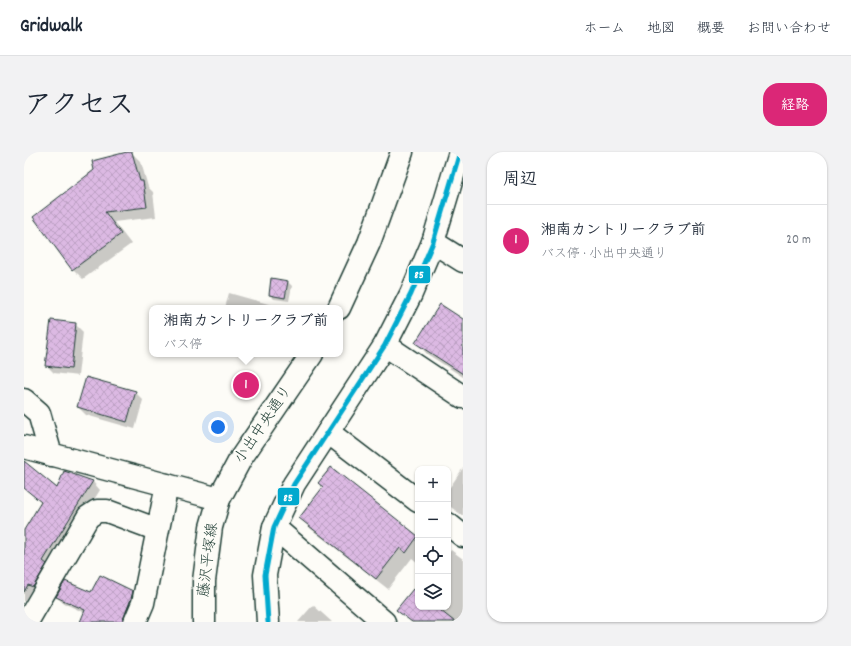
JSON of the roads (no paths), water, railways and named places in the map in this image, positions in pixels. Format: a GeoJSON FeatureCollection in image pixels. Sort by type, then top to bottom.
{"type":"FeatureCollection","features":[{"type":"Feature","properties":{"kind":"street"},"geometry":{"type":"LineString","coordinates":[[340,305],[370,243],[402,152]]}},
{"type":"Feature","properties":{"kind":"street"},"geometry":{"type":"LineString","coordinates":[[268,622],[265,575],[274,528],[294,484],[385,345],[411,294],[433,242],[460,152]]}},
{"type":"Feature","properties":{"kind":"street"},"geometry":{"type":"LineString","coordinates":[[433,242],[463,261]]}},
{"type":"Feature","properties":{"kind":"street"},"geometry":{"type":"LineString","coordinates":[[385,345],[463,397]]}},
{"type":"Feature","properties":{"kind":"street","name":"小出中央通り"},"geometry":{"type":"LineString","coordinates":[[219,499],[241,458],[310,357]]}},
{"type":"Feature","properties":{"kind":"street"},"geometry":{"type":"LineString","coordinates":[[24,400],[39,413],[51,455]]}},
{"type":"Feature","properties":{"kind":"street"},"geometry":{"type":"LineString","coordinates":[[328,432],[415,499]]}},
{"type":"Feature","properties":{"kind":"street"},"geometry":{"type":"LineString","coordinates":[[24,447],[219,499]]}},
{"type":"Feature","properties":{"kind":"street"},"geometry":{"type":"LineString","coordinates":[[135,622],[142,603],[167,485]]}},
{"type":"Feature","properties":{"kind":"street","name":"藤沢平塚線"},"geometry":{"type":"LineString","coordinates":[[204,622],[204,581],[211,527],[219,499]]}},
{"type":"Feature","properties":{"kind":"street"},"geometry":{"type":"LineString","coordinates":[[27,622],[88,517],[97,511],[107,511],[158,530]]}},
{"type":"Feature","properties":{"kind":"street"},"geometry":{"type":"LineString","coordinates":[[451,526],[463,536]]}},
{"type":"Feature","properties":{"kind":"street"},"geometry":{"type":"LineString","coordinates":[[274,528],[384,622]]}},
{"type":"Feature","properties":{"kind":"place","name":"湘南カントリークラブ前"},"geometry":{"type":"Point","coordinates":[246,385]}}]}
